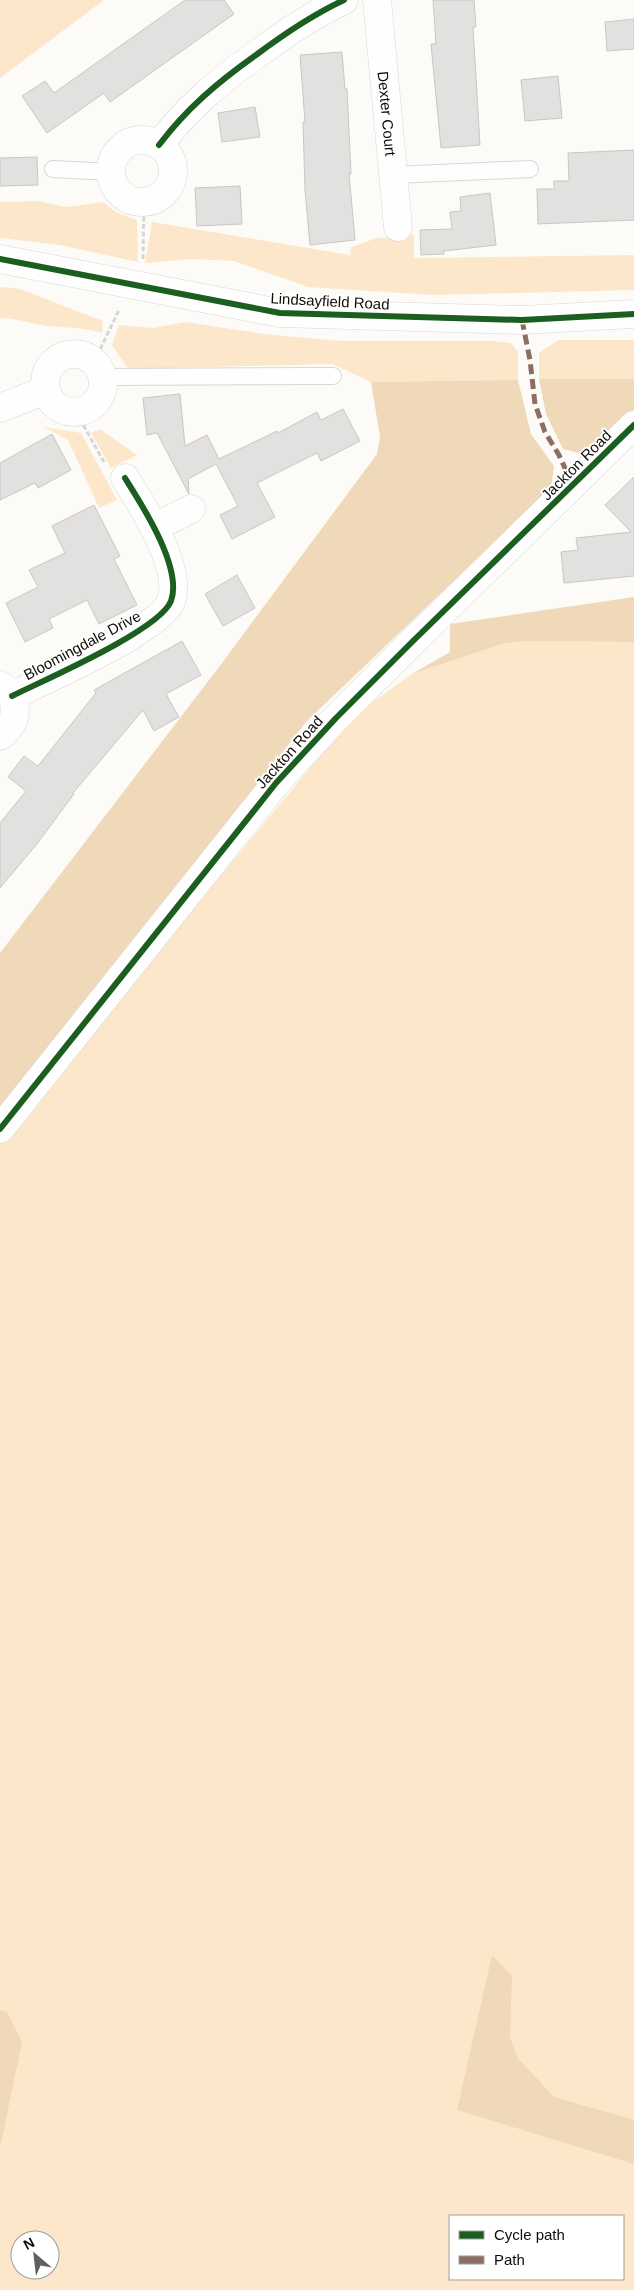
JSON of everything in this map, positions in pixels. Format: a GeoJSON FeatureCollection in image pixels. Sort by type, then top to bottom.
{"type":"FeatureCollection","features":[{"type":"Feature","properties":{"kind":"street"},"geometry":{"type":"LineString","coordinates":[[159,145],[176,122],[211,87],[316,12],[344,0]]}},
{"type":"Feature","properties":{"kind":"street","name":"Dexter Court"},"geometry":{"type":"LineString","coordinates":[[377,0],[398,227]]}},
{"type":"Feature","properties":{"kind":"street"},"geometry":{"type":"LineString","coordinates":[[138,140],[149,141],[159,145],[170,160],[172,179],[162,195],[154,200],[134,201],[116,189],[111,172],[113,158],[119,150],[128,143],[138,140]]}},
{"type":"Feature","properties":{"kind":"street","name":"Lindsayfield Road"},"geometry":{"type":"LineString","coordinates":[[0,259],[280,313],[522,320],[634,314]]}},
{"type":"Feature","properties":{"kind":"street"},"geometry":{"type":"LineString","coordinates":[[68,354],[77,354],[94,361],[103,377],[104,387],[94,405],[76,412],[66,411],[57,406],[50,399],[46,390],[47,372],[59,358],[68,354]]}},
{"type":"Feature","properties":{"kind":"street"},"geometry":{"type":"LineString","coordinates":[[0,408],[46,390]]}},
{"type":"Feature","properties":{"kind":"street","name":"Jackton Road"},"geometry":{"type":"LineString","coordinates":[[0,1130],[276,783],[343,711],[634,425]]}},
{"type":"Feature","properties":{"kind":"street","name":"Bloomingdale Drive"},"geometry":{"type":"LineString","coordinates":[[0,736],[13,723],[16,714],[6,690],[139,632],[161,614],[171,600],[173,581],[155,527],[125,478]]}},
{"type":"Feature","properties":{"kind":"street"},"geometry":{"type":"LineString","coordinates":[[155,527],[191,509]]}},
{"type":"Feature","properties":{"kind":"lane"},"geometry":{"type":"LineString","coordinates":[[53,169],[111,172]]}},
{"type":"Feature","properties":{"kind":"lane"},"geometry":{"type":"LineString","coordinates":[[394,175],[530,169]]}},
{"type":"Feature","properties":{"kind":"lane"},"geometry":{"type":"LineString","coordinates":[[103,377],[333,376]]}},
{"type":"Feature","properties":{"kind":"path"},"geometry":{"type":"LineString","coordinates":[[76,412],[108,471],[125,478]]}},
{"type":"Feature","properties":{"kind":"shaded area"},"geometry":{"type":"Polygon","coordinates":[[[0,0],[104,0],[0,78],[0,0]]]}},
{"type":"Feature","properties":{"kind":"shaded area"},"geometry":{"type":"Polygon","coordinates":[[[38,201],[66,207],[103,202],[116,212],[137,220],[138,262],[60,245],[0,238],[0,202],[38,201]]]}},
{"type":"Feature","properties":{"kind":"shaded area"},"geometry":{"type":"Polygon","coordinates":[[[152,222],[350,255],[351,247],[377,238],[414,235],[414,258],[634,255],[634,290],[434,295],[308,287],[234,261],[192,259],[145,263],[152,222]]]}},
{"type":"Feature","properties":{"kind":"shaded area"},"geometry":{"type":"Polygon","coordinates":[[[0,287],[20,289],[103,321],[102,333],[0,318],[0,287]]]}},
{"type":"Feature","properties":{"kind":"shaded area"},"geometry":{"type":"Polygon","coordinates":[[[185,322],[264,334],[340,341],[495,341],[511,343],[518,352],[518,380],[371,382],[332,364],[128,369],[112,345],[119,325],[153,328],[185,322]]]}},
{"type":"Feature","properties":{"kind":"shaded area"},"geometry":{"type":"Polygon","coordinates":[[[558,340],[634,340],[634,379],[539,379],[539,353],[558,340]]]}},
{"type":"Feature","properties":{"kind":"shaded area"},"geometry":{"type":"Polygon","coordinates":[[[539,379],[634,379],[634,411],[593,449],[578,453],[563,449],[546,414],[539,379]]]}},
{"type":"Feature","properties":{"kind":"shaded area"},"geometry":{"type":"Polygon","coordinates":[[[518,380],[531,434],[554,466],[551,488],[306,722],[0,1118],[0,953],[219,667],[377,454],[380,437],[371,382],[518,380]]]}},
{"type":"Feature","properties":{"kind":"shaded area"},"geometry":{"type":"Polygon","coordinates":[[[44,427],[81,433],[117,500],[99,508],[68,440],[44,427]]]}},
{"type":"Feature","properties":{"kind":"shaded area"},"geometry":{"type":"Polygon","coordinates":[[[100,429],[137,455],[111,468],[91,433],[100,429]]]}},
{"type":"Feature","properties":{"kind":"shaded area"},"geometry":{"type":"Polygon","coordinates":[[[634,597],[634,642],[522,641],[502,644],[412,674],[450,652],[450,624],[634,597]]]}},
{"type":"Feature","properties":{"kind":"shaded area"},"geometry":{"type":"Polygon","coordinates":[[[522,641],[634,642],[634,2290],[0,2290],[0,1142],[353,716],[412,674],[502,644],[522,641]]]}},
{"type":"Feature","properties":{"kind":"shaded area"},"geometry":{"type":"Polygon","coordinates":[[[492,1955],[512,1976],[510,2037],[517,2057],[554,2097],[634,2120],[634,2164],[457,2110],[492,1955]]]}},
{"type":"Feature","properties":{"kind":"shaded area"},"geometry":{"type":"Polygon","coordinates":[[[0,2010],[7,2012],[22,2042],[0,2148],[0,2010]]]}},
{"type":"Feature","properties":{"kind":"building"},"geometry":{"type":"Polygon","coordinates":[[[185,0],[224,0],[234,14],[110,102],[104,93],[47,133],[22,96],[45,81],[54,93],[185,0]]]}},
{"type":"Feature","properties":{"kind":"building"},"geometry":{"type":"Polygon","coordinates":[[[433,0],[474,0],[476,27],[473,27],[480,145],[441,148],[431,44],[436,44],[433,0]]]}},
{"type":"Feature","properties":{"kind":"building"},"geometry":{"type":"Polygon","coordinates":[[[634,19],[634,49],[607,51],[605,22],[634,19]]]}},
{"type":"Feature","properties":{"kind":"building"},"geometry":{"type":"Polygon","coordinates":[[[342,52],[345,89],[347,89],[351,174],[349,174],[355,240],[310,245],[305,190],[303,122],[305,122],[300,55],[342,52]]]}},
{"type":"Feature","properties":{"kind":"building"},"geometry":{"type":"Polygon","coordinates":[[[558,76],[562,118],[525,121],[521,80],[558,76]]]}},
{"type":"Feature","properties":{"kind":"building"},"geometry":{"type":"Polygon","coordinates":[[[255,107],[260,137],[222,142],[218,113],[255,107]]]}},
{"type":"Feature","properties":{"kind":"building"},"geometry":{"type":"Polygon","coordinates":[[[634,150],[634,220],[538,224],[537,189],[554,189],[554,181],[569,181],[568,153],[634,150]]]}},
{"type":"Feature","properties":{"kind":"building"},"geometry":{"type":"Polygon","coordinates":[[[37,157],[38,185],[0,186],[0,158],[37,157]]]}},
{"type":"Feature","properties":{"kind":"building"},"geometry":{"type":"Polygon","coordinates":[[[240,186],[242,224],[197,226],[195,188],[240,186]]]}},
{"type":"Feature","properties":{"kind":"building"},"geometry":{"type":"Polygon","coordinates":[[[490,193],[496,245],[444,251],[444,254],[421,255],[420,230],[452,229],[450,212],[461,211],[460,197],[490,193]]]}},
{"type":"Feature","properties":{"kind":"building"},"geometry":{"type":"Polygon","coordinates":[[[180,394],[185,446],[207,435],[219,459],[277,431],[278,433],[317,412],[321,420],[343,409],[360,441],[321,461],[317,453],[257,483],[275,517],[232,539],[220,515],[238,506],[216,464],[188,479],[189,494],[157,433],[147,435],[143,398],[180,394]]]}},
{"type":"Feature","properties":{"kind":"building"},"geometry":{"type":"Polygon","coordinates":[[[52,434],[71,470],[38,488],[35,483],[0,500],[0,463],[52,434]]]}},
{"type":"Feature","properties":{"kind":"building"},"geometry":{"type":"Polygon","coordinates":[[[634,477],[634,576],[564,583],[561,552],[578,550],[576,538],[631,532],[605,505],[634,477]]]}},
{"type":"Feature","properties":{"kind":"building"},"geometry":{"type":"Polygon","coordinates":[[[94,505],[120,556],[114,559],[137,605],[99,624],[87,600],[49,619],[53,628],[25,642],[6,603],[38,587],[29,570],[65,553],[52,526],[94,505]]]}},
{"type":"Feature","properties":{"kind":"building"},"geometry":{"type":"Polygon","coordinates":[[[237,575],[255,608],[223,626],[205,594],[237,575]]]}},
{"type":"Feature","properties":{"kind":"building"},"geometry":{"type":"Polygon","coordinates":[[[182,641],[201,675],[166,694],[179,717],[154,731],[143,710],[73,793],[36,845],[0,888],[0,823],[26,791],[8,777],[24,756],[38,766],[96,693],[94,690],[182,641]]]}},
{"type":"Feature","properties":{"kind":"marked path"},"geometry":{"type":"LineString","coordinates":[[522,320],[530,360],[535,404],[545,432],[559,455],[573,486]]}},
{"type":"Feature","properties":{"kind":"cycle path"},"geometry":{"type":"LineString","coordinates":[[159,145],[192,107],[229,75],[298,25],[344,0]]}},
{"type":"Feature","properties":{"kind":"cycle path"},"geometry":{"type":"LineString","coordinates":[[0,259],[280,313],[522,320],[634,314]]}},
{"type":"Feature","properties":{"kind":"cycle path"},"geometry":{"type":"LineString","coordinates":[[0,1129],[276,783],[336,718],[634,425]]}},
{"type":"Feature","properties":{"kind":"cycle path"},"geometry":{"type":"LineString","coordinates":[[12,696],[124,640],[162,613],[171,601],[173,587],[166,555],[150,520],[125,478]]}}]}
